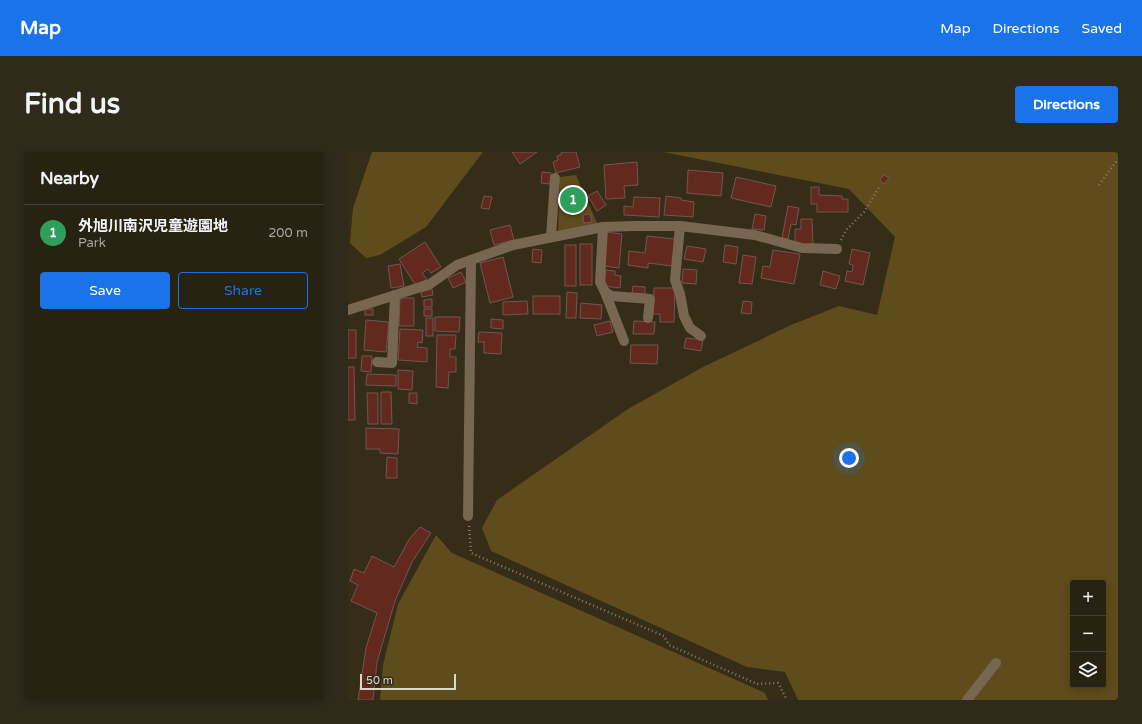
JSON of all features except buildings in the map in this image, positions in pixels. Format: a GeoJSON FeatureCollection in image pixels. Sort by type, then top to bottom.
{"type":"FeatureCollection","features":[{"type":"Feature","properties":{"kind":"street"},"geometry":{"type":"LineString","coordinates":[[551,237],[555,178]]}},
{"type":"Feature","properties":{"kind":"street"},"geometry":{"type":"LineString","coordinates":[[348,310],[430,284],[457,265],[513,245],[603,227],[680,226],[755,235],[802,248],[837,249]]}},
{"type":"Feature","properties":{"kind":"street"},"geometry":{"type":"LineString","coordinates":[[680,226],[675,280],[680,294],[684,316],[690,328],[700,336]]}},
{"type":"Feature","properties":{"kind":"street"},"geometry":{"type":"LineString","coordinates":[[603,227],[600,282],[624,341]]}},
{"type":"Feature","properties":{"kind":"street"},"geometry":{"type":"LineString","coordinates":[[468,516],[471,260]]}},
{"type":"Feature","properties":{"kind":"street"},"geometry":{"type":"LineString","coordinates":[[605,292],[611,296],[650,299],[648,318]]}},
{"type":"Feature","properties":{"kind":"street"},"geometry":{"type":"LineString","coordinates":[[378,362],[392,363],[395,295]]}},
{"type":"Feature","properties":{"kind":"street"},"geometry":{"type":"LineString","coordinates":[[967,700],[996,663]]}},
{"type":"Feature","properties":{"kind":"path"},"geometry":{"type":"LineString","coordinates":[[1099,185],[1118,159]]}},
{"type":"Feature","properties":{"kind":"path"},"geometry":{"type":"LineString","coordinates":[[837,249],[846,230],[864,212],[880,186]]}},
{"type":"Feature","properties":{"kind":"path"},"geometry":{"type":"LineString","coordinates":[[468,516],[471,553],[664,636],[669,645],[757,684],[778,683],[787,700]]}},
{"type":"Feature","properties":{"kind":"shaded area"},"geometry":{"type":"Polygon","coordinates":[[[372,152],[483,152],[426,227],[380,255],[366,258],[350,243],[353,208],[372,152]]]}},
{"type":"Feature","properties":{"kind":"shaded area"},"geometry":{"type":"Polygon","coordinates":[[[663,152],[1118,152],[1118,700],[798,700],[785,672],[747,667],[491,551],[482,528],[497,500],[628,409],[703,367],[791,325],[839,306],[877,315],[895,237],[849,189],[663,152]]]}},
{"type":"Feature","properties":{"kind":"shaded area"},"geometry":{"type":"Polygon","coordinates":[[[576,175],[597,223],[558,233],[560,177],[576,175]]]}},
{"type":"Feature","properties":{"kind":"shaded area"},"geometry":{"type":"Polygon","coordinates":[[[436,535],[452,553],[765,693],[768,700],[380,700],[383,665],[398,604],[436,535]]]}},
{"type":"Feature","properties":{"kind":"place","name":"外旭川南沢児童遊園地"},"geometry":{"type":"Point","coordinates":[573,200]}}]}
